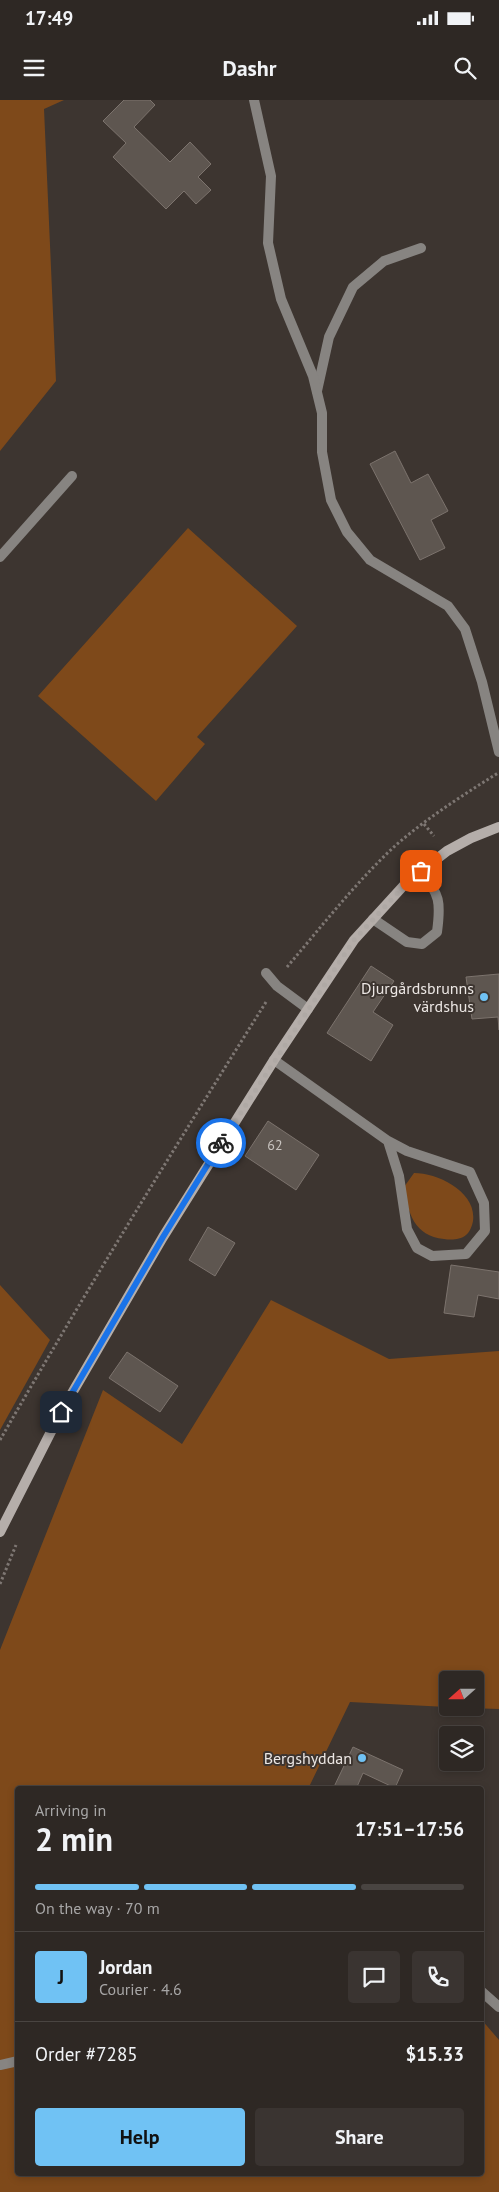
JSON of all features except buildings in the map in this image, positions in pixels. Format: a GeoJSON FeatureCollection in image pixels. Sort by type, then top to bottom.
{"type":"FeatureCollection","features":[{"type":"Feature","properties":{"kind":"street"},"geometry":{"type":"LineString","coordinates":[[254,100],[271,176],[268,243],[281,299],[313,376],[322,413],[322,452],[331,500],[347,532],[370,560],[448,606],[465,629],[482,682],[499,752]]}},
{"type":"Feature","properties":{"kind":"street"},"geometry":{"type":"LineString","coordinates":[[316,391],[329,337],[353,287],[384,260],[421,248]]}},
{"type":"Feature","properties":{"kind":"street"},"geometry":{"type":"LineString","coordinates":[[0,557],[72,476]]}},
{"type":"Feature","properties":{"kind":"street"},"geometry":{"type":"LineString","coordinates":[[0,1532],[61,1412],[163,1237],[274,1060],[354,940],[406,884],[421,871],[447,851],[471,838],[499,827]]}},
{"type":"Feature","properties":{"kind":"street"},"geometry":{"type":"LineString","coordinates":[[373,919],[407,942],[422,944],[437,932],[440,911],[438,895],[421,871]]}},
{"type":"Feature","properties":{"kind":"street"},"geometry":{"type":"LineString","coordinates":[[266,973],[277,986],[308,1009]]}},
{"type":"Feature","properties":{"kind":"street"},"geometry":{"type":"LineString","coordinates":[[274,1060],[388,1141],[407,1151],[470,1172],[484,1203],[485,1231],[466,1254],[432,1256],[417,1248],[407,1229],[398,1176],[388,1141]]}},
{"type":"Feature","properties":{"kind":"street"},"geometry":{"type":"LineString","coordinates":[[484,1994],[499,2007]]}},
{"type":"Feature","properties":{"kind":"street"},"geometry":{"type":"LineString","coordinates":[[0,2064],[15,2062]]}},
{"type":"Feature","properties":{"kind":"path"},"geometry":{"type":"LineString","coordinates":[[0,1440],[52,1349],[148,1191],[277,986],[282,973],[340,904],[396,846],[453,802],[499,772]]}},
{"type":"Feature","properties":{"kind":"path"},"geometry":{"type":"LineString","coordinates":[[0,1584],[18,1541]]}},
{"type":"Feature","properties":{"kind":"shaded area"},"geometry":{"type":"Polygon","coordinates":[[[0,100],[64,100],[44,109],[56,381],[0,451],[0,100]]]}},
{"type":"Feature","properties":{"kind":"shaded area"},"geometry":{"type":"Polygon","coordinates":[[[188,528],[297,626],[197,737],[205,744],[156,801],[38,696],[188,528]]]}},
{"type":"Feature","properties":{"kind":"shaded area"},"geometry":{"type":"Polygon","coordinates":[[[414,1173],[434,1176],[454,1186],[469,1201],[473,1211],[473,1221],[470,1231],[466,1235],[450,1240],[434,1237],[419,1228],[414,1222],[408,1206],[404,1187],[414,1173]]]}},
{"type":"Feature","properties":{"kind":"shaded area"},"geometry":{"type":"Polygon","coordinates":[[[0,1285],[50,1340],[0,1430],[0,1285]]]}},
{"type":"Feature","properties":{"kind":"shaded area"},"geometry":{"type":"Polygon","coordinates":[[[271,1300],[389,1359],[499,1351],[499,1709],[484,1709],[484,1671],[439,1671],[439,1707],[350,1702],[309,1786],[15,1786],[15,2176],[484,2176],[484,2022],[499,2040],[499,2192],[0,2192],[0,1650],[103,1390],[182,1444],[271,1300]]]}},
{"type":"Feature","properties":{"kind":"way so far"},"geometry":{"type":"LineString","coordinates":[[221,1143],[354,940],[406,884],[421,871]]}},
{"type":"Feature","properties":{"kind":"place","name":"Djurgårdsbrunns värdshus"},"geometry":{"type":"Point","coordinates":[484,997]}},
{"type":"Feature","properties":{"kind":"place","name":"Bergshyddan"},"geometry":{"type":"Point","coordinates":[362,1758]}},
{"type":"Feature","properties":{"kind":"route"},"geometry":{"type":"LineString","coordinates":[[61,1412],[163,1237],[221,1143]]}}]}
